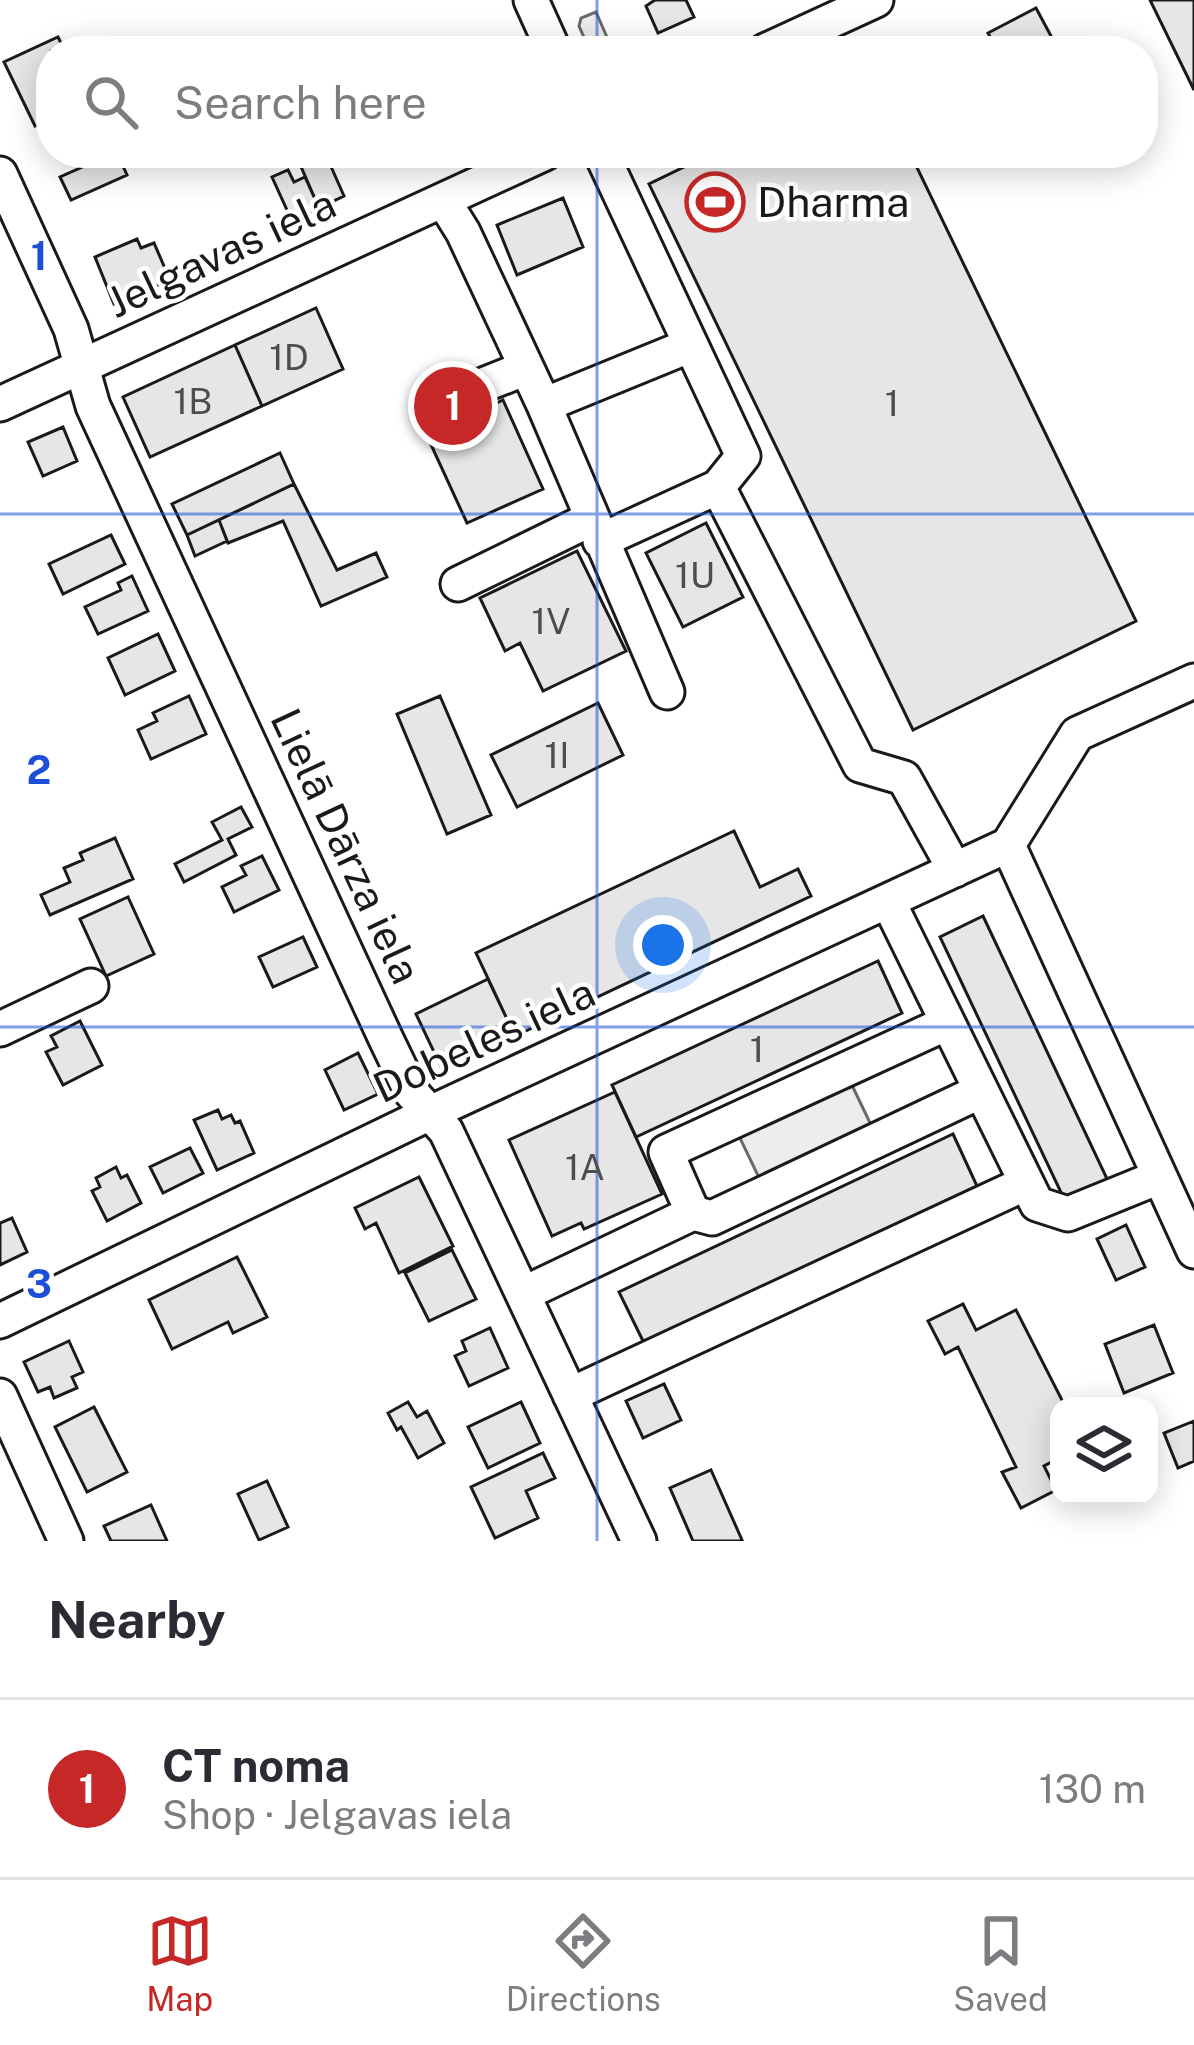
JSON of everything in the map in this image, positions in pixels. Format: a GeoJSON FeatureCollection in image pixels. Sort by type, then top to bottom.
{"type":"FeatureCollection","features":[{"type":"Feature","properties":{"kind":"street"},"geometry":{"type":"LineString","coordinates":[[531,0],[547,36]]}},
{"type":"Feature","properties":{"kind":"street"},"geometry":{"type":"LineString","coordinates":[[798,36],[876,0]]}},
{"type":"Feature","properties":{"kind":"street","name":"Jelgavas iela"},"geometry":{"type":"LineString","coordinates":[[0,404],[512,168]]}},
{"type":"Feature","properties":{"kind":"street"},"geometry":{"type":"LineString","coordinates":[[458,584],[718,487],[743,455],[608,168]]}},
{"type":"Feature","properties":{"kind":"street","name":"Lielā Dārza iela"},"geometry":{"type":"LineString","coordinates":[[0,174],[71,329],[93,406],[376,1018],[412,1093],[446,1131],[639,1541]]}},
{"type":"Feature","properties":{"kind":"street"},"geometry":{"type":"LineString","coordinates":[[443,200],[463,232],[544,405],[667,692]]}},
{"type":"Feature","properties":{"kind":"street"},"geometry":{"type":"LineString","coordinates":[[544,405],[691,345]]}},
{"type":"Feature","properties":{"kind":"street"},"geometry":{"type":"LineString","coordinates":[[458,395],[526,368]]}},
{"type":"Feature","properties":{"kind":"street"},"geometry":{"type":"LineString","coordinates":[[718,487],[860,765],[904,778],[955,870]]}},
{"type":"Feature","properties":{"kind":"street"},"geometry":{"type":"LineString","coordinates":[[1194,681],[1077,734],[1009,845],[1194,1251]]}},
{"type":"Feature","properties":{"kind":"street","name":"Dobeles iela"},"geometry":{"type":"LineString","coordinates":[[0,1321],[430,1113],[1009,845]]}},
{"type":"Feature","properties":{"kind":"street"},"geometry":{"type":"LineString","coordinates":[[888,901],[1036,1204],[1068,1214],[1159,1177]]}},
{"type":"Feature","properties":{"kind":"street"},"geometry":{"type":"LineString","coordinates":[[0,1030],[91,986]]}},
{"type":"Feature","properties":{"kind":"street"},"geometry":{"type":"LineString","coordinates":[[693,1213],[666,1152],[947,1023]]}},
{"type":"Feature","properties":{"kind":"street"},"geometry":{"type":"LineString","coordinates":[[523,1294],[693,1213],[712,1218],[981,1091]]}},
{"type":"Feature","properties":{"kind":"street"},"geometry":{"type":"LineString","coordinates":[[571,1395],[1026,1183]]}},
{"type":"Feature","properties":{"kind":"street"},"geometry":{"type":"LineString","coordinates":[[0,1396],[65,1541]]}},
{"type":"Feature","properties":{"kind":"shaded area"},"geometry":{"type":"Polygon","coordinates":[[[596,12],[606,36],[583,36],[581,18],[596,12]]]}},
{"type":"Feature","properties":{"kind":"shaded area"},"geometry":{"type":"Polygon","coordinates":[[[849,1079],[873,1129],[762,1184],[738,1134],[849,1079]]]}},
{"type":"Feature","properties":{"kind":"building"},"geometry":{"type":"Polygon","coordinates":[[[655,0],[686,0],[694,17],[658,33],[646,6],[655,0]]]}},
{"type":"Feature","properties":{"kind":"building"},"geometry":{"type":"Polygon","coordinates":[[[1150,0],[1194,0],[1194,90],[1150,0]]]}},
{"type":"Feature","properties":{"kind":"building"},"geometry":{"type":"Polygon","coordinates":[[[1036,8],[1051,36],[990,36],[1036,8]]]}},
{"type":"Feature","properties":{"kind":"building"},"geometry":{"type":"Polygon","coordinates":[[[36,47],[35,126],[4,62],[36,47]]]}},
{"type":"Feature","properties":{"kind":"building"},"geometry":{"type":"Polygon","coordinates":[[[80,168],[124,168],[127,175],[71,200],[60,177],[80,168]]]}},
{"type":"Feature","properties":{"kind":"building"},"geometry":{"type":"Polygon","coordinates":[[[302,168],[332,168],[344,196],[319,208],[302,168]]]}},
{"type":"Feature","properties":{"kind":"building"},"geometry":{"type":"Polygon","coordinates":[[[682,168],[917,168],[1136,621],[913,730],[649,184],[682,168]]]}},
{"type":"Feature","properties":{"kind":"building"},"geometry":{"type":"Polygon","coordinates":[[[288,170],[294,182],[305,177],[319,208],[292,221],[272,177],[288,170]]]}},
{"type":"Feature","properties":{"kind":"building"},"geometry":{"type":"Polygon","coordinates":[[[563,198],[583,247],[517,275],[497,225],[563,198]]]}},
{"type":"Feature","properties":{"kind":"building"},"geometry":{"type":"Polygon","coordinates":[[[137,239],[141,248],[154,243],[170,280],[114,304],[95,257],[137,239]]]}},
{"type":"Feature","properties":{"kind":"building"},"geometry":{"type":"Polygon","coordinates":[[[316,308],[343,369],[262,406],[235,345],[316,308]]]}},
{"type":"Feature","properties":{"kind":"building"},"geometry":{"type":"Polygon","coordinates":[[[235,345],[262,406],[150,457],[123,397],[235,345]]]}},
{"type":"Feature","properties":{"kind":"building"},"geometry":{"type":"Polygon","coordinates":[[[503,400],[543,489],[467,523],[427,436],[503,400]]]}},
{"type":"Feature","properties":{"kind":"building"},"geometry":{"type":"Polygon","coordinates":[[[63,427],[77,461],[43,476],[28,442],[63,427]]]}},
{"type":"Feature","properties":{"kind":"building"},"geometry":{"type":"Polygon","coordinates":[[[280,453],[294,484],[187,535],[172,504],[280,453]]]}},
{"type":"Feature","properties":{"kind":"building"},"geometry":{"type":"Polygon","coordinates":[[[294,484],[337,570],[376,553],[387,577],[321,606],[283,521],[228,543],[219,520],[294,484]]]}},
{"type":"Feature","properties":{"kind":"building"},"geometry":{"type":"Polygon","coordinates":[[[219,520],[227,541],[195,556],[187,535],[219,520]]]}},
{"type":"Feature","properties":{"kind":"building"},"geometry":{"type":"Polygon","coordinates":[[[706,523],[743,597],[683,627],[646,553],[706,523]]]}},
{"type":"Feature","properties":{"kind":"building"},"geometry":{"type":"Polygon","coordinates":[[[111,535],[125,564],[63,594],[49,564],[111,535]]]}},
{"type":"Feature","properties":{"kind":"building"},"geometry":{"type":"Polygon","coordinates":[[[577,551],[626,651],[543,691],[520,643],[505,651],[480,598],[577,551]]]}},
{"type":"Feature","properties":{"kind":"building"},"geometry":{"type":"Polygon","coordinates":[[[132,576],[148,611],[98,634],[85,607],[121,590],[118,583],[132,576]]]}},
{"type":"Feature","properties":{"kind":"building"},"geometry":{"type":"Polygon","coordinates":[[[158,634],[175,671],[125,695],[108,658],[158,634]]]}},
{"type":"Feature","properties":{"kind":"building"},"geometry":{"type":"Polygon","coordinates":[[[189,696],[206,734],[151,759],[138,730],[157,721],[153,713],[189,696]]]}},
{"type":"Feature","properties":{"kind":"building"},"geometry":{"type":"Polygon","coordinates":[[[440,696],[491,815],[447,834],[397,714],[440,696]]]}},
{"type":"Feature","properties":{"kind":"building"},"geometry":{"type":"Polygon","coordinates":[[[598,703],[623,755],[517,807],[491,755],[598,703]]]}},
{"type":"Feature","properties":{"kind":"building"},"geometry":{"type":"Polygon","coordinates":[[[241,807],[252,827],[228,839],[236,855],[184,882],[175,864],[222,840],[212,822],[241,807]]]}},
{"type":"Feature","properties":{"kind":"building"},"geometry":{"type":"Polygon","coordinates":[[[734,831],[760,887],[798,869],[811,896],[515,1036],[476,953],[734,831]]]}},
{"type":"Feature","properties":{"kind":"building"},"geometry":{"type":"Polygon","coordinates":[[[115,838],[133,879],[50,915],[41,895],[70,882],[64,868],[83,860],[80,853],[115,838]]]}},
{"type":"Feature","properties":{"kind":"building"},"geometry":{"type":"Polygon","coordinates":[[[262,856],[279,890],[234,912],[222,887],[246,875],[241,866],[262,856]]]}},
{"type":"Feature","properties":{"kind":"building"},"geometry":{"type":"Polygon","coordinates":[[[128,897],[154,954],[106,976],[80,919],[128,897]]]}},
{"type":"Feature","properties":{"kind":"building"},"geometry":{"type":"Polygon","coordinates":[[[983,916],[1109,1183],[1066,1203],[940,937],[983,916]]]}},
{"type":"Feature","properties":{"kind":"building"},"geometry":{"type":"Polygon","coordinates":[[[303,937],[317,967],[273,987],[259,957],[303,937]]]}},
{"type":"Feature","properties":{"kind":"building"},"geometry":{"type":"Polygon","coordinates":[[[878,961],[902,1013],[636,1137],[612,1085],[878,961]]]}},
{"type":"Feature","properties":{"kind":"building"},"geometry":{"type":"Polygon","coordinates":[[[488,979],[515,1036],[443,1071],[416,1014],[488,979]]]}},
{"type":"Feature","properties":{"kind":"building"},"geometry":{"type":"Polygon","coordinates":[[[80,1021],[102,1065],[63,1085],[46,1052],[57,1047],[51,1036],[80,1021]]]}},
{"type":"Feature","properties":{"kind":"building"},"geometry":{"type":"Polygon","coordinates":[[[358,1053],[378,1094],[344,1110],[325,1070],[358,1053]]]}},
{"type":"Feature","properties":{"kind":"building"},"geometry":{"type":"Polygon","coordinates":[[[615,1092],[662,1194],[584,1229],[581,1223],[552,1236],[509,1140],[615,1092]]]}},
{"type":"Feature","properties":{"kind":"building"},"geometry":{"type":"Polygon","coordinates":[[[218,1110],[222,1119],[231,1115],[235,1123],[240,1121],[254,1153],[217,1170],[194,1120],[218,1110]]]}},
{"type":"Feature","properties":{"kind":"building"},"geometry":{"type":"Polygon","coordinates":[[[953,1134],[977,1186],[644,1343],[619,1292],[953,1134]]]}},
{"type":"Feature","properties":{"kind":"building"},"geometry":{"type":"Polygon","coordinates":[[[190,1148],[203,1173],[163,1193],[150,1167],[190,1148]]]}},
{"type":"Feature","properties":{"kind":"building"},"geometry":{"type":"Polygon","coordinates":[[[116,1167],[121,1178],[127,1175],[141,1203],[107,1221],[92,1191],[100,1187],[96,1178],[116,1167]]]}},
{"type":"Feature","properties":{"kind":"building"},"geometry":{"type":"Polygon","coordinates":[[[419,1177],[453,1246],[399,1273],[376,1223],[365,1229],[355,1208],[419,1177]]]}},
{"type":"Feature","properties":{"kind":"building"},"geometry":{"type":"Polygon","coordinates":[[[12,1218],[27,1252],[0,1265],[0,1223],[12,1218]]]}},
{"type":"Feature","properties":{"kind":"building"},"geometry":{"type":"Polygon","coordinates":[[[1126,1225],[1145,1267],[1116,1280],[1097,1239],[1126,1225]]]}},
{"type":"Feature","properties":{"kind":"building"},"geometry":{"type":"Polygon","coordinates":[[[452,1250],[476,1299],[429,1321],[405,1273],[452,1250]]]}},
{"type":"Feature","properties":{"kind":"building"},"geometry":{"type":"Polygon","coordinates":[[[237,1257],[267,1317],[233,1333],[228,1322],[172,1349],[149,1300],[237,1257]]]}},
{"type":"Feature","properties":{"kind":"building"},"geometry":{"type":"Polygon","coordinates":[[[963,1304],[976,1330],[1016,1310],[1060,1397],[1050,1397],[1050,1463],[1044,1466],[1050,1493],[1021,1508],[1002,1472],[1016,1467],[958,1347],[945,1354],[928,1321],[963,1304]]]}},
{"type":"Feature","properties":{"kind":"building"},"geometry":{"type":"Polygon","coordinates":[[[1154,1325],[1173,1373],[1124,1393],[1105,1344],[1154,1325]]]}},
{"type":"Feature","properties":{"kind":"building"},"geometry":{"type":"Polygon","coordinates":[[[490,1328],[508,1368],[469,1386],[455,1356],[466,1351],[462,1341],[490,1328]]]}},
{"type":"Feature","properties":{"kind":"building"},"geometry":{"type":"Polygon","coordinates":[[[69,1341],[83,1372],[72,1377],[77,1388],[54,1398],[50,1387],[38,1392],[24,1362],[69,1341]]]}},
{"type":"Feature","properties":{"kind":"building"},"geometry":{"type":"Polygon","coordinates":[[[664,1384],[681,1420],[643,1438],[626,1401],[664,1384]]]}},
{"type":"Feature","properties":{"kind":"building"},"geometry":{"type":"Polygon","coordinates":[[[408,1402],[417,1417],[427,1411],[444,1443],[418,1458],[388,1413],[408,1402]]]}},
{"type":"Feature","properties":{"kind":"building"},"geometry":{"type":"Polygon","coordinates":[[[521,1402],[540,1443],[488,1468],[468,1427],[521,1402]]]}},
{"type":"Feature","properties":{"kind":"building"},"geometry":{"type":"Polygon","coordinates":[[[94,1407],[127,1472],[87,1492],[55,1427],[94,1407]]]}},
{"type":"Feature","properties":{"kind":"building"},"geometry":{"type":"Polygon","coordinates":[[[1194,1421],[1194,1461],[1178,1468],[1164,1433],[1194,1421]]]}},
{"type":"Feature","properties":{"kind":"building"},"geometry":{"type":"Polygon","coordinates":[[[543,1453],[555,1478],[526,1491],[538,1518],[495,1538],[471,1487],[543,1453]]]}},
{"type":"Feature","properties":{"kind":"building"},"geometry":{"type":"Polygon","coordinates":[[[711,1470],[740,1541],[693,1541],[670,1488],[711,1470]]]}},
{"type":"Feature","properties":{"kind":"building"},"geometry":{"type":"Polygon","coordinates":[[[267,1481],[288,1527],[259,1540],[238,1494],[267,1481]]]}},
{"type":"Feature","properties":{"kind":"building"},"geometry":{"type":"Polygon","coordinates":[[[151,1505],[167,1541],[111,1541],[104,1526],[151,1505]]]}},
{"type":"Feature","properties":{"kind":"fence"},"geometry":{"type":"LineString","coordinates":[[198,262],[236,245]]}},
{"type":"Feature","properties":{"kind":"place","name":"Dharma"},"geometry":{"type":"Point","coordinates":[715,202]}},
{"type":"Feature","properties":{"kind":"place","name":"CT noma"},"geometry":{"type":"Point","coordinates":[453,406]}}]}
